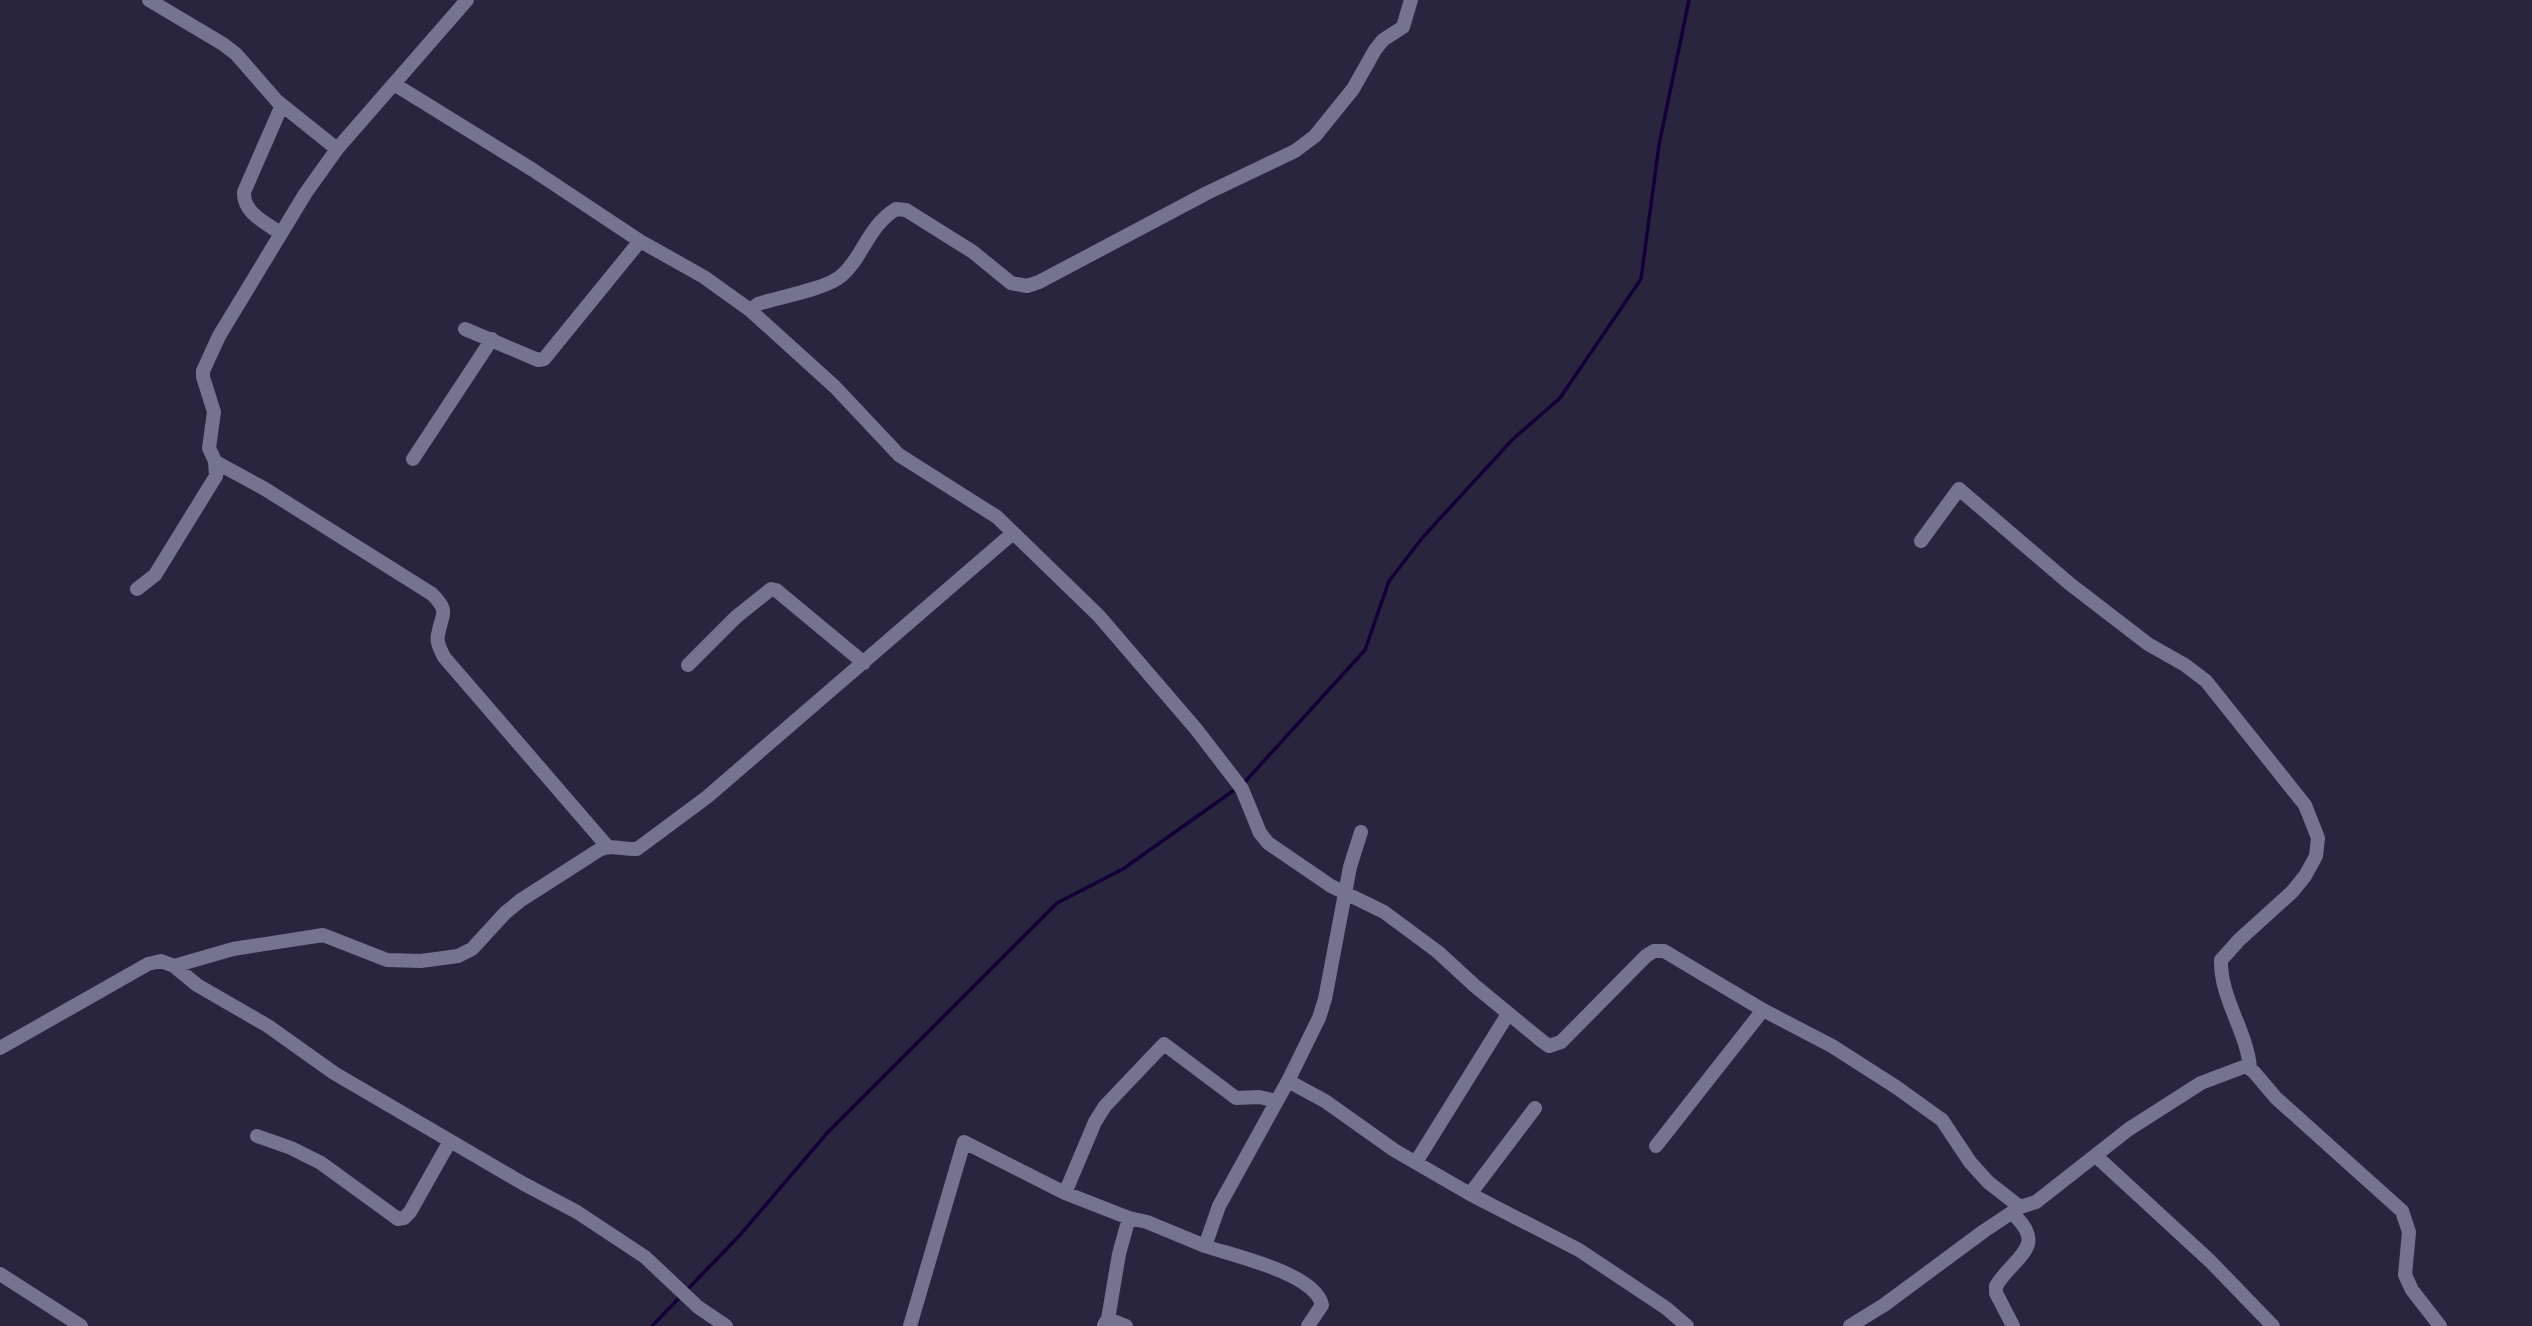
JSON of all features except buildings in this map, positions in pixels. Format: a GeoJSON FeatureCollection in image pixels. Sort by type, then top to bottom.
{"type":"FeatureCollection","features":[{"type":"Feature","properties":{"kind":"street"},"geometry":{"type":"LineString","coordinates":[[149,0],[230,49],[282,104],[337,149]]}},
{"type":"Feature","properties":{"kind":"street"},"geometry":{"type":"LineString","coordinates":[[137,589],[155,575],[216,476],[215,461],[209,443],[214,407],[204,384],[203,371],[219,336],[280,233],[337,149],[467,0]]}},
{"type":"Feature","properties":{"kind":"street"},"geometry":{"type":"LineString","coordinates":[[750,310],[758,304],[827,284],[840,277],[880,222],[896,209],[906,210],[973,252],[1011,283],[1027,286],[1039,282],[1207,193],[1295,151],[1315,136],[1353,89],[1383,40],[1403,27],[1411,0]]}},
{"type":"Feature","properties":{"kind":"street"},"geometry":{"type":"LineString","coordinates":[[394,84],[533,170],[640,241],[704,276],[750,310],[835,387],[899,455],[997,517],[1098,616],[1196,729],[1237,783],[1260,833],[1268,843],[1331,886],[1384,912],[1438,952],[1549,1046],[1556,1044],[1646,956],[1654,951],[1664,951],[1763,1010],[1832,1046],[1942,1120],[1970,1162],[2016,1210],[2026,1226],[2030,1238],[2025,1250],[1996,1286],[1996,1293],[2013,1326]]}},
{"type":"Feature","properties":{"kind":"street"},"geometry":{"type":"LineString","coordinates":[[280,233],[246,208],[243,201],[244,192],[282,104]]}},
{"type":"Feature","properties":{"kind":"street"},"geometry":{"type":"LineString","coordinates":[[465,329],[538,360],[544,359],[640,241]]}},
{"type":"Feature","properties":{"kind":"street"},"geometry":{"type":"LineString","coordinates":[[413,459],[492,339]]}},
{"type":"Feature","properties":{"kind":"street"},"geometry":{"type":"LineString","coordinates":[[215,461],[265,489],[432,594],[442,603],[444,619],[437,637],[444,657],[607,846],[626,850],[637,849],[707,797],[1013,533]]}},
{"type":"Feature","properties":{"kind":"street"},"geometry":{"type":"LineString","coordinates":[[1921,541],[1959,489],[2080,592],[2148,644],[2185,665],[2206,681],[2305,805],[2318,838],[2316,856],[2292,892],[2221,960],[2222,975],[2248,1051],[2250,1068],[2276,1098],[2393,1200],[2402,1211],[2409,1232],[2405,1275],[2412,1290],[2440,1326]]}},
{"type":"Feature","properties":{"kind":"street"},"geometry":{"type":"LineString","coordinates":[[688,665],[736,617],[771,589],[776,590],[864,663]]}},
{"type":"Feature","properties":{"kind":"street"},"geometry":{"type":"LineString","coordinates":[[1205,1246],[1219,1206],[1288,1081],[1319,1018],[1350,867],[1362,832]]}},
{"type":"Feature","properties":{"kind":"street"},"geometry":{"type":"LineString","coordinates":[[174,966],[233,949],[323,935],[387,960],[421,961],[458,956],[472,949],[505,913],[521,900],[607,846]]}},
{"type":"Feature","properties":{"kind":"street"},"geometry":{"type":"LineString","coordinates":[[0,1048],[148,964],[161,961],[174,966],[197,985],[268,1026],[334,1073],[577,1212],[645,1257],[698,1307],[726,1326]]}},
{"type":"Feature","properties":{"kind":"street"},"geometry":{"type":"LineString","coordinates":[[1656,1146],[1763,1010]]}},
{"type":"Feature","properties":{"kind":"street"},"geometry":{"type":"LineString","coordinates":[[1416,1162],[1508,1014]]}},
{"type":"Feature","properties":{"kind":"street"},"geometry":{"type":"LineString","coordinates":[[1065,1193],[1095,1122],[1105,1106],[1164,1044],[1236,1098],[1259,1097],[1277,1101]]}},
{"type":"Feature","properties":{"kind":"street"},"geometry":{"type":"LineString","coordinates":[[1850,1326],[2016,1210],[2036,1202],[2129,1129],[2201,1083],[2240,1067],[2250,1068]]}},
{"type":"Feature","properties":{"kind":"street"},"geometry":{"type":"LineString","coordinates":[[1288,1081],[1325,1101],[1416,1162],[1470,1194],[1579,1250],[1687,1326]]}},
{"type":"Feature","properties":{"kind":"street"},"geometry":{"type":"LineString","coordinates":[[1470,1194],[1535,1108]]}},
{"type":"Feature","properties":{"kind":"street"},"geometry":{"type":"LineString","coordinates":[[257,1136],[291,1148],[321,1163],[398,1219],[410,1212],[450,1141]]}},
{"type":"Feature","properties":{"kind":"street"},"geometry":{"type":"LineString","coordinates":[[910,1326],[964,1142],[1065,1193],[1205,1246],[1266,1265],[1311,1286],[1320,1296],[1322,1305],[1308,1326]]}},
{"type":"Feature","properties":{"kind":"street"},"geometry":{"type":"LineString","coordinates":[[2096,1156],[2210,1261],[2273,1326]]}},
{"type":"Feature","properties":{"kind":"street"},"geometry":{"type":"LineString","coordinates":[[1126,1326],[1106,1323],[1129,1218]]}},
{"type":"Feature","properties":{"kind":"street"},"geometry":{"type":"LineString","coordinates":[[0,1275],[81,1326]]}},
{"type":"Feature","properties":{"kind":"waterway"},"geometry":{"type":"LineString","coordinates":[[1243,784],[1365,650],[1389,581],[1423,537],[1512,440],[1560,398],[1641,279],[1659,145],[1689,0]]}},
{"type":"Feature","properties":{"kind":"waterway"},"geometry":{"type":"LineString","coordinates":[[685,1292],[740,1235],[828,1132],[1057,903],[1123,869],[1237,788]]}},
{"type":"Feature","properties":{"kind":"waterway"},"geometry":{"type":"LineString","coordinates":[[652,1326],[680,1297]]}}]}
